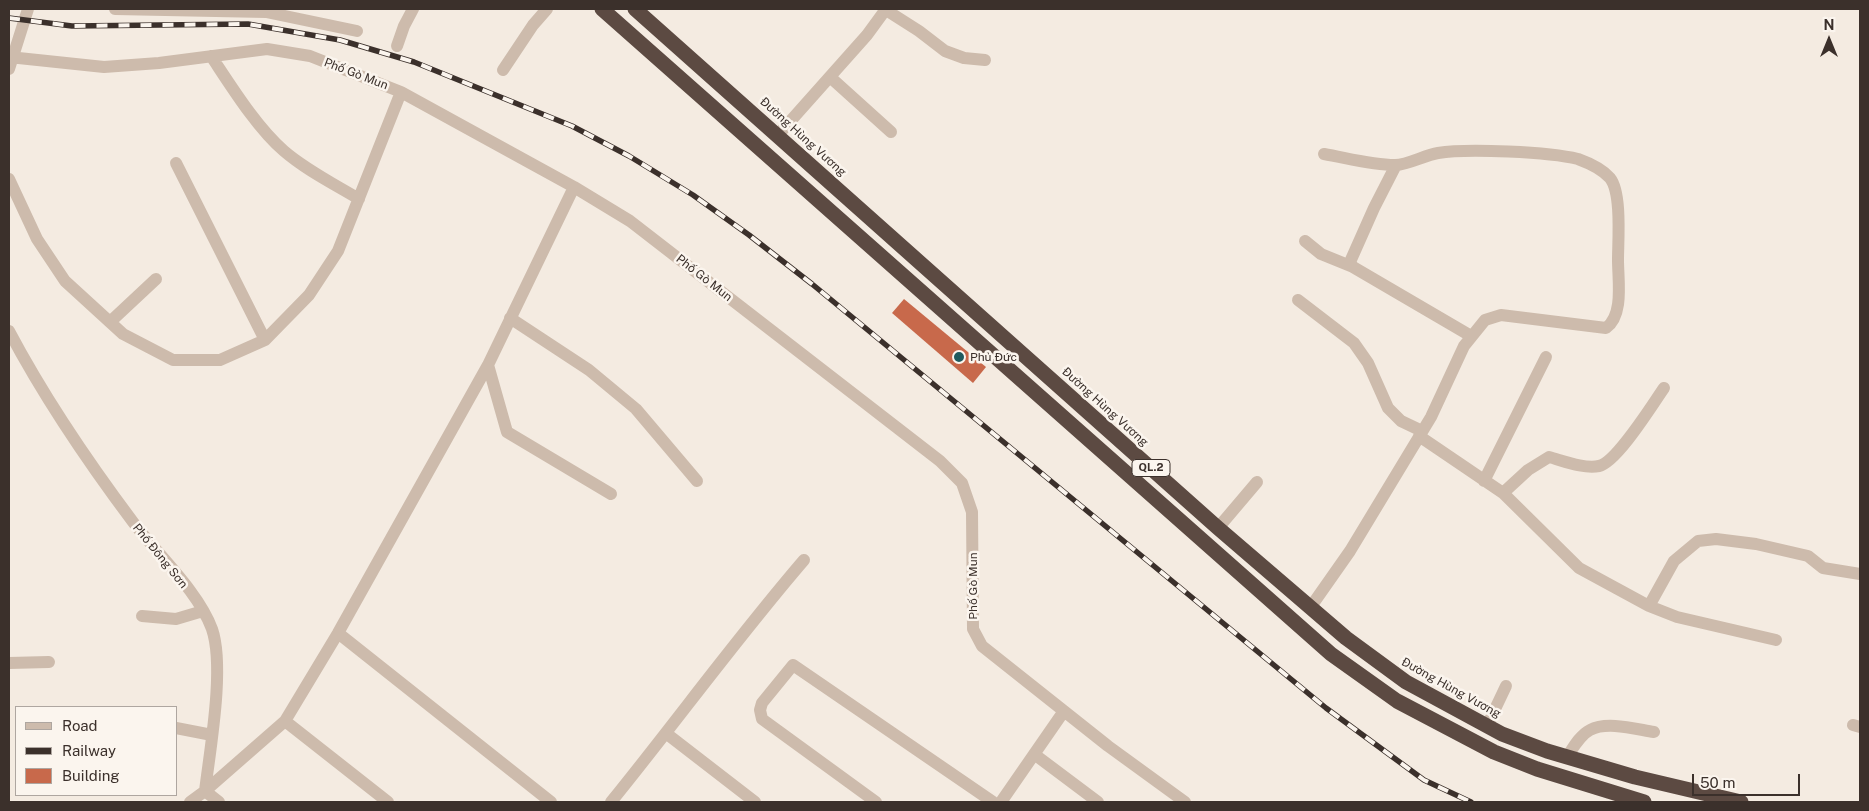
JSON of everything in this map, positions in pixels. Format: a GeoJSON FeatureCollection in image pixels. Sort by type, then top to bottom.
{"type":"FeatureCollection","features":[{"type":"Feature","properties":{"kind":"highway","name":"QL.2"},"geometry":{"type":"LineString","coordinates":[[602,9],[1331,654],[1397,701],[1494,752],[1537,769],[1644,802]]}},
{"type":"Feature","properties":{"kind":"highway","name":"Đường Hùng Vương"},"geometry":{"type":"LineString","coordinates":[[635,9],[1218,528],[1346,638],[1406,682],[1502,734],[1567,757],[1635,777],[1741,802]]}},
{"type":"Feature","properties":{"kind":"street"},"geometry":{"type":"LineString","coordinates":[[10,61],[28,9]]}},
{"type":"Feature","properties":{"kind":"street"},"geometry":{"type":"LineString","coordinates":[[115,9],[266,10],[357,31]]}},
{"type":"Feature","properties":{"kind":"street"},"geometry":{"type":"LineString","coordinates":[[398,46],[404,26],[413,9]]}},
{"type":"Feature","properties":{"kind":"street"},"geometry":{"type":"LineString","coordinates":[[503,70],[533,25],[547,9]]}},
{"type":"Feature","properties":{"kind":"street"},"geometry":{"type":"LineString","coordinates":[[778,135],[868,35],[886,9],[945,51],[964,58],[985,60]]}},
{"type":"Feature","properties":{"kind":"street","name":"Phố Gò Mun"},"geometry":{"type":"LineString","coordinates":[[10,61],[104,67],[159,63],[267,49],[310,56],[401,92],[574,187],[630,221],[940,462],[962,483],[972,512],[973,629],[982,646],[1184,802]]}},
{"type":"Feature","properties":{"kind":"street"},"geometry":{"type":"LineString","coordinates":[[211,56],[242,102],[284,150],[320,176],[359,199]]}},
{"type":"Feature","properties":{"kind":"street"},"geometry":{"type":"LineString","coordinates":[[830,77],[890,132]]}},
{"type":"Feature","properties":{"kind":"street"},"geometry":{"type":"LineString","coordinates":[[9,178],[37,239],[65,281],[123,334],[174,360],[220,360],[265,340],[314,288],[338,251],[401,92]]}},
{"type":"Feature","properties":{"kind":"street"},"geometry":{"type":"LineString","coordinates":[[1310,608],[1350,551],[1431,417],[1464,346],[1485,320],[1501,315],[1606,328],[1614,322],[1617,309],[1618,230],[1616,192],[1610,179],[1595,166],[1577,159],[1503,152],[1440,152],[1396,165],[1324,154]]}},
{"type":"Feature","properties":{"kind":"street"},"geometry":{"type":"LineString","coordinates":[[176,163],[265,340]]}},
{"type":"Feature","properties":{"kind":"street"},"geometry":{"type":"LineString","coordinates":[[1353,267],[1350,262],[1351,256],[1396,165]]}},
{"type":"Feature","properties":{"kind":"street"},"geometry":{"type":"LineString","coordinates":[[190,802],[285,721],[338,633],[488,365],[574,187]]}},
{"type":"Feature","properties":{"kind":"street"},"geometry":{"type":"LineString","coordinates":[[1305,241],[1321,254],[1353,267],[1471,336]]}},
{"type":"Feature","properties":{"kind":"street"},"geometry":{"type":"LineString","coordinates":[[110,322],[156,279]]}},
{"type":"Feature","properties":{"kind":"street"},"geometry":{"type":"LineString","coordinates":[[1298,300],[1354,343],[1368,363],[1388,408],[1401,421],[1503,493],[1579,568],[1649,606],[1677,616],[1776,640]]}},
{"type":"Feature","properties":{"kind":"street"},"geometry":{"type":"LineString","coordinates":[[510,318],[590,370],[636,409],[697,481]]}},
{"type":"Feature","properties":{"kind":"street","name":"Phố Đông Sơn"},"geometry":{"type":"LineString","coordinates":[[9,331],[81,448],[134,523],[166,560],[203,611],[212,629],[217,658],[212,735],[204,791]]}},
{"type":"Feature","properties":{"kind":"street"},"geometry":{"type":"LineString","coordinates":[[1484,481],[1546,357]]}},
{"type":"Feature","properties":{"kind":"street"},"geometry":{"type":"LineString","coordinates":[[488,365],[507,432],[611,494]]}},
{"type":"Feature","properties":{"kind":"street"},"geometry":{"type":"LineString","coordinates":[[1503,493],[1528,470],[1549,458],[1592,466],[1602,465],[1624,446],[1664,388]]}},
{"type":"Feature","properties":{"kind":"street"},"geometry":{"type":"LineString","coordinates":[[1218,528],[1257,482]]}},
{"type":"Feature","properties":{"kind":"street"},"geometry":{"type":"LineString","coordinates":[[1649,606],[1674,561],[1698,541],[1716,538],[1756,544],[1808,556],[1823,568],[1860,574]]}},
{"type":"Feature","properties":{"kind":"street"},"geometry":{"type":"LineString","coordinates":[[611,802],[667,734],[750,624],[804,560]]}},
{"type":"Feature","properties":{"kind":"street"},"geometry":{"type":"LineString","coordinates":[[142,616],[176,619],[203,611]]}},
{"type":"Feature","properties":{"kind":"street"},"geometry":{"type":"LineString","coordinates":[[338,633],[551,802]]}},
{"type":"Feature","properties":{"kind":"street"},"geometry":{"type":"LineString","coordinates":[[9,663],[50,662]]}},
{"type":"Feature","properties":{"kind":"street"},"geometry":{"type":"LineString","coordinates":[[876,802],[762,719],[760,710],[762,703],[793,665],[993,802]]}},
{"type":"Feature","properties":{"kind":"street"},"geometry":{"type":"LineString","coordinates":[[1487,726],[1506,686]]}},
{"type":"Feature","properties":{"kind":"street"},"geometry":{"type":"LineString","coordinates":[[1001,802],[1064,711]]}},
{"type":"Feature","properties":{"kind":"street"},"geometry":{"type":"LineString","coordinates":[[285,721],[388,802]]}},
{"type":"Feature","properties":{"kind":"street"},"geometry":{"type":"LineString","coordinates":[[1567,757],[1582,736],[1591,730],[1620,727],[1654,732]]}},
{"type":"Feature","properties":{"kind":"street"},"geometry":{"type":"LineString","coordinates":[[178,728],[212,735]]}},
{"type":"Feature","properties":{"kind":"street"},"geometry":{"type":"LineString","coordinates":[[667,734],[753,802]]}},
{"type":"Feature","properties":{"kind":"street"},"geometry":{"type":"LineString","coordinates":[[1034,754],[1098,802]]}},
{"type":"Feature","properties":{"kind":"street"},"geometry":{"type":"LineString","coordinates":[[204,791],[219,802]]}},
{"type":"Feature","properties":{"kind":"building"},"geometry":{"type":"Polygon","coordinates":[[[904,299],[986,367],[973,383],[892,313],[904,299]]]}},
{"type":"Feature","properties":{"kind":"railway"},"geometry":{"type":"LineString","coordinates":[[9,18],[72,26],[248,24],[340,40],[414,62],[572,126],[629,156],[693,195],[749,235],[812,284],[1326,708],[1424,780],[1471,802]]}},
{"type":"Feature","properties":{"kind":"place","name":"Phủ Đức"},"geometry":{"type":"Point","coordinates":[959,357]}}]}
